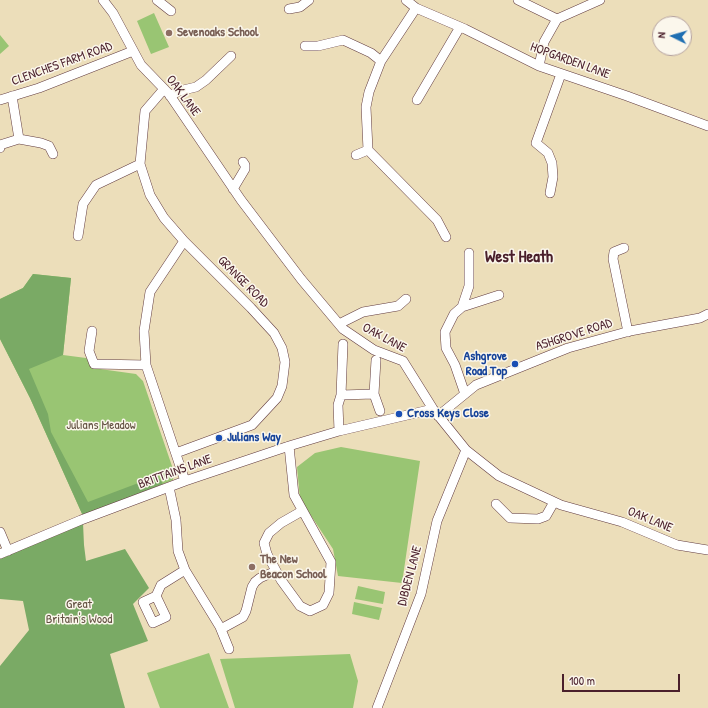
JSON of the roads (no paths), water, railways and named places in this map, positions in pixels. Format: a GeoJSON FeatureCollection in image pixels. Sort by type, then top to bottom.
{"type":"FeatureCollection","features":[{"type":"Feature","properties":{"kind":"street","name":"OAK LANE"},"geometry":{"type":"LineString","coordinates":[[103,0],[113,13],[141,65],[170,96],[233,189],[301,279],[339,324],[362,343],[403,362],[435,413],[466,450],[499,476],[554,502],[622,522],[677,545],[708,550]]}},
{"type":"Feature","properties":{"kind":"street"},"geometry":{"type":"LineString","coordinates":[[157,0],[171,11]]}},
{"type":"Feature","properties":{"kind":"street"},"geometry":{"type":"LineString","coordinates":[[289,9],[300,7],[309,0]]}},
{"type":"Feature","properties":{"kind":"street","name":"HOPGARDEN LANE"},"geometry":{"type":"LineString","coordinates":[[406,0],[416,8],[460,27],[539,66],[708,126]]}},
{"type":"Feature","properties":{"kind":"street"},"geometry":{"type":"LineString","coordinates":[[518,0],[557,19]]}},
{"type":"Feature","properties":{"kind":"street"},"geometry":{"type":"LineString","coordinates":[[539,66],[544,42],[557,19],[600,0]]}},
{"type":"Feature","properties":{"kind":"street"},"geometry":{"type":"LineString","coordinates":[[416,8],[381,61],[369,92],[366,107],[368,150],[437,220],[446,236]]}},
{"type":"Feature","properties":{"kind":"street"},"geometry":{"type":"LineString","coordinates":[[417,100],[460,27]]}},
{"type":"Feature","properties":{"kind":"street"},"geometry":{"type":"LineString","coordinates":[[306,46],[318,46],[343,40],[371,53],[381,61]]}},
{"type":"Feature","properties":{"kind":"street","name":"CLENCHES FARM ROAD"},"geometry":{"type":"LineString","coordinates":[[0,100],[46,85],[133,51]]}},
{"type":"Feature","properties":{"kind":"street"},"geometry":{"type":"LineString","coordinates":[[170,96],[178,91],[196,87],[206,80],[230,56]]}},
{"type":"Feature","properties":{"kind":"street"},"geometry":{"type":"LineString","coordinates":[[550,193],[553,176],[552,163],[548,153],[536,143],[562,74]]}},
{"type":"Feature","properties":{"kind":"street","name":"GRANGE ROAD"},"geometry":{"type":"LineString","coordinates":[[164,88],[144,111],[140,164],[150,195],[164,218],[184,241],[252,308],[274,333],[282,348],[285,362],[282,386],[277,398],[252,424],[176,454]]}},
{"type":"Feature","properties":{"kind":"street"},"geometry":{"type":"LineString","coordinates":[[12,96],[19,139]]}},
{"type":"Feature","properties":{"kind":"street"},"geometry":{"type":"LineString","coordinates":[[0,148],[0,146],[19,139],[49,146],[53,154]]}},
{"type":"Feature","properties":{"kind":"street"},"geometry":{"type":"LineString","coordinates":[[356,155],[368,150]]}},
{"type":"Feature","properties":{"kind":"street"},"geometry":{"type":"LineString","coordinates":[[233,189],[245,169],[246,164],[243,162]]}},
{"type":"Feature","properties":{"kind":"street"},"geometry":{"type":"LineString","coordinates":[[78,236],[83,204],[96,185],[140,164]]}},
{"type":"Feature","properties":{"kind":"street"},"geometry":{"type":"LineString","coordinates":[[184,241],[150,292],[144,331],[146,365],[185,481]]}},
{"type":"Feature","properties":{"kind":"street"},"geometry":{"type":"LineString","coordinates":[[624,248],[614,252],[613,259],[628,332]]}},
{"type":"Feature","properties":{"kind":"street"},"geometry":{"type":"LineString","coordinates":[[462,307],[469,286],[469,253]]}},
{"type":"Feature","properties":{"kind":"street"},"geometry":{"type":"LineString","coordinates":[[465,394],[455,365],[446,348],[445,332],[454,314],[462,307],[499,294]]}},
{"type":"Feature","properties":{"kind":"street"},"geometry":{"type":"LineString","coordinates":[[339,324],[363,312],[398,306],[406,299]]}},
{"type":"Feature","properties":{"kind":"street","name":"ASHGROVE ROAD"},"geometry":{"type":"LineString","coordinates":[[435,413],[465,394],[476,385],[568,348],[628,332],[700,318],[708,314]]}},
{"type":"Feature","properties":{"kind":"street"},"geometry":{"type":"LineString","coordinates":[[92,332],[89,351],[94,364],[146,365]]}},
{"type":"Feature","properties":{"kind":"street"},"geometry":{"type":"LineString","coordinates":[[340,431],[338,405],[341,395],[343,344]]}},
{"type":"Feature","properties":{"kind":"street"},"geometry":{"type":"LineString","coordinates":[[376,360],[374,394],[380,411]]}},
{"type":"Feature","properties":{"kind":"street"},"geometry":{"type":"LineString","coordinates":[[341,395],[374,394]]}},
{"type":"Feature","properties":{"kind":"street","name":"BRITTAINS LANE"},"geometry":{"type":"LineString","coordinates":[[4,553],[81,520],[185,481],[289,446],[340,431],[435,413]]}},
{"type":"Feature","properties":{"kind":"street"},"geometry":{"type":"LineString","coordinates":[[289,446],[294,495],[331,562],[329,593],[323,605],[310,611],[300,606],[276,571],[267,554],[264,542],[266,537],[280,523],[302,511]]}},
{"type":"Feature","properties":{"kind":"street","name":"DIBDEN LANE"},"geometry":{"type":"LineString","coordinates":[[377,708],[421,594],[437,521],[466,450]]}},
{"type":"Feature","properties":{"kind":"street"},"geometry":{"type":"LineString","coordinates":[[169,487],[176,520],[178,550],[185,570],[222,630],[229,649]]}},
{"type":"Feature","properties":{"kind":"street"},"geometry":{"type":"LineString","coordinates":[[496,504],[510,518],[538,519],[546,516],[554,502]]}},
{"type":"Feature","properties":{"kind":"street"},"geometry":{"type":"LineString","coordinates":[[0,532],[4,553]]}},
{"type":"Feature","properties":{"kind":"street"},"geometry":{"type":"LineString","coordinates":[[156,596],[161,585],[185,570]]}},
{"type":"Feature","properties":{"kind":"street"},"geometry":{"type":"LineString","coordinates":[[222,630],[242,617],[246,611],[252,586],[255,582],[260,578],[276,571]]}},
{"type":"Feature","properties":{"kind":"place","name":"Sevenoaks School"},"geometry":{"type":"Point","coordinates":[169,33]}},
{"type":"Feature","properties":{"kind":"place","name":"Ashgrove Road Top"},"geometry":{"type":"Point","coordinates":[515,364]}},
{"type":"Feature","properties":{"kind":"place","name":"Cross Keys Close"},"geometry":{"type":"Point","coordinates":[399,414]}},
{"type":"Feature","properties":{"kind":"place","name":"Julians Way"},"geometry":{"type":"Point","coordinates":[219,438]}},
{"type":"Feature","properties":{"kind":"place","name":"The New Beacon School"},"geometry":{"type":"Point","coordinates":[252,567]}},
{"type":"Feature","properties":{"kind":"district","name":"West Heath"},"geometry":{"type":"Point","coordinates":[519,257]}},
{"type":"Feature","properties":{"kind":"park label","name":"Julians Meadow"},"geometry":{"type":"Point","coordinates":[101,426]}},
{"type":"Feature","properties":{"kind":"park label","name":"Great Britain's Wood"},"geometry":{"type":"Point","coordinates":[79,612]}}]}
